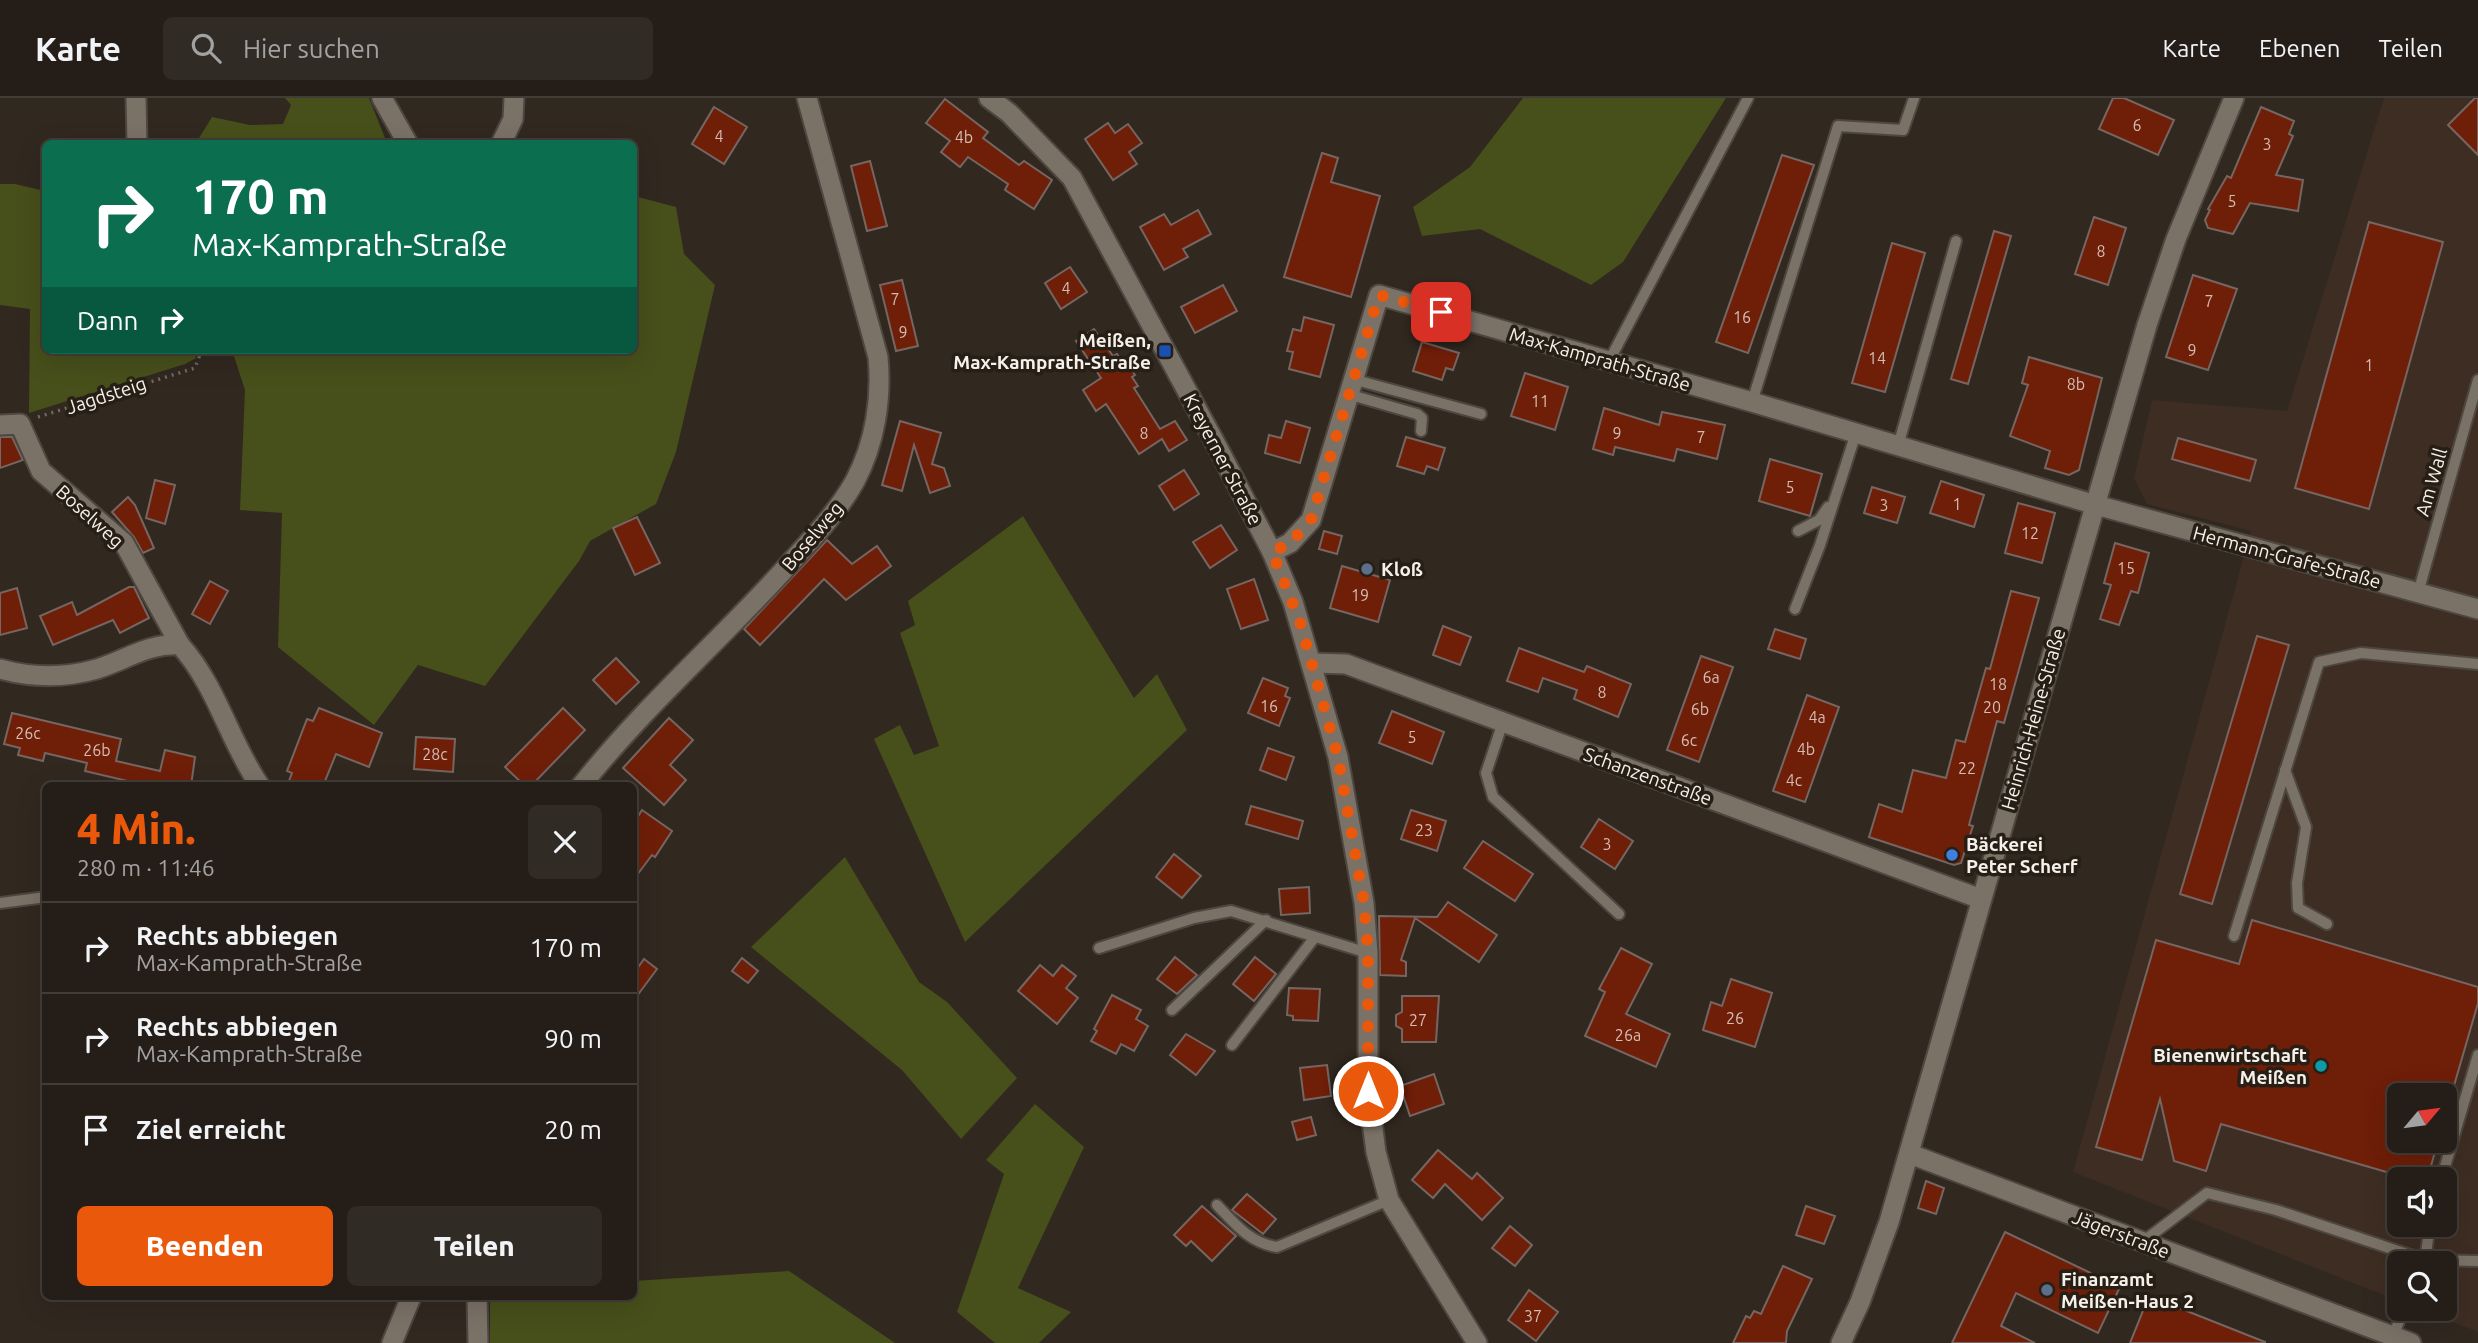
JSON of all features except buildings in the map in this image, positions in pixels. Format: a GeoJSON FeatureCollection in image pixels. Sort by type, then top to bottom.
{"type":"FeatureCollection","features":[{"type":"Feature","properties":{"kind":"street"},"geometry":{"type":"LineString","coordinates":[[136,98],[137,140]]}},
{"type":"Feature","properties":{"kind":"street"},"geometry":{"type":"LineString","coordinates":[[382,98],[406,140]]}},
{"type":"Feature","properties":{"kind":"street"},"geometry":{"type":"LineString","coordinates":[[503,140],[513,120],[514,98]]}},
{"type":"Feature","properties":{"kind":"street","name":"Boselweg"},"geometry":{"type":"LineString","coordinates":[[584,782],[621,739],[760,597],[830,520],[855,479],[864,458],[880,397],[878,357],[807,98]]}},
{"type":"Feature","properties":{"kind":"street","name":"Kreyerner Straße"},"geometry":{"type":"LineString","coordinates":[[989,98],[1009,114],[1072,178],[1272,552],[1293,602],[1338,757],[1364,903],[1368,953],[1368,1091],[1376,1152],[1389,1199],[1477,1343]]}},
{"type":"Feature","properties":{"kind":"street","name":"Heinrich-Heine-Straße"},"geometry":{"type":"LineString","coordinates":[[1841,1343],[1877,1256],[1910,1154],[2147,325],[2176,239],[2234,98]]}},
{"type":"Feature","properties":{"kind":"street","name":"Max-Kamprath-Straße"},"geometry":{"type":"LineString","coordinates":[[1272,552],[1290,543],[1311,520],[1379,295],[1608,363],[1752,402],[2096,505]]}},
{"type":"Feature","properties":{"kind":"street"},"geometry":{"type":"LineString","coordinates":[[0,425],[20,424]]}},
{"type":"Feature","properties":{"kind":"street","name":"Boselweg"},"geometry":{"type":"LineString","coordinates":[[20,424],[41,471],[124,543],[180,645],[194,661],[208,685],[239,751],[258,782]]}},
{"type":"Feature","properties":{"kind":"street","name":"Hermann-Grafe-Straße"},"geometry":{"type":"LineString","coordinates":[[2096,505],[2478,609]]}},
{"type":"Feature","properties":{"kind":"street"},"geometry":{"type":"LineString","coordinates":[[0,669],[44,676],[70,674],[97,669],[147,648],[180,645]]}},
{"type":"Feature","properties":{"kind":"street","name":"Schanzenstraße"},"geometry":{"type":"LineString","coordinates":[[1312,663],[1346,664],[1981,899]]}},
{"type":"Feature","properties":{"kind":"street","name":"Jägerstraße"},"geometry":{"type":"LineString","coordinates":[[1910,1154],[2402,1340]]}},
{"type":"Feature","properties":{"kind":"street"},"geometry":{"type":"LineString","coordinates":[[392,1343],[410,1300]]}},
{"type":"Feature","properties":{"kind":"street"},"geometry":{"type":"LineString","coordinates":[[477,1300],[478,1343]]}},
{"type":"Feature","properties":{"kind":"lane"},"geometry":{"type":"LineString","coordinates":[[1608,363],[1748,98]]}},
{"type":"Feature","properties":{"kind":"lane"},"geometry":{"type":"LineString","coordinates":[[1752,402],[1838,126],[1903,130],[1914,98]]}},
{"type":"Feature","properties":{"kind":"lane"},"geometry":{"type":"LineString","coordinates":[[1898,446],[1956,241]]}},
{"type":"Feature","properties":{"kind":"lane","name":"Am Wall"},"geometry":{"type":"LineString","coordinates":[[2418,593],[2478,380]]}},
{"type":"Feature","properties":{"kind":"lane"},"geometry":{"type":"LineString","coordinates":[[1353,387],[1481,414]]}},
{"type":"Feature","properties":{"kind":"lane"},"geometry":{"type":"LineString","coordinates":[[1353,387],[1417,414],[1422,418],[1421,431]]}},
{"type":"Feature","properties":{"kind":"lane"},"geometry":{"type":"LineString","coordinates":[[1794,609],[1840,486],[1856,433]]}},
{"type":"Feature","properties":{"kind":"lane"},"geometry":{"type":"LineString","coordinates":[[1798,531],[1824,515],[1840,486]]}},
{"type":"Feature","properties":{"kind":"lane"},"geometry":{"type":"LineString","coordinates":[[2234,936],[2319,663],[2361,653],[2478,664]]}},
{"type":"Feature","properties":{"kind":"lane"},"geometry":{"type":"LineString","coordinates":[[1503,722],[1486,774],[1493,797],[1619,914]]}},
{"type":"Feature","properties":{"kind":"lane"},"geometry":{"type":"LineString","coordinates":[[2285,770],[2306,827],[2297,883],[2298,908],[2327,924]]}},
{"type":"Feature","properties":{"kind":"lane"},"geometry":{"type":"LineString","coordinates":[[0,903],[42,898]]}},
{"type":"Feature","properties":{"kind":"lane"},"geometry":{"type":"LineString","coordinates":[[1099,948],[1214,913],[1231,911],[1368,953]]}},
{"type":"Feature","properties":{"kind":"lane"},"geometry":{"type":"LineString","coordinates":[[1172,1010],[1266,920]]}},
{"type":"Feature","properties":{"kind":"lane"},"geometry":{"type":"LineString","coordinates":[[1232,1045],[1314,937]]}},
{"type":"Feature","properties":{"kind":"lane"},"geometry":{"type":"LineString","coordinates":[[2445,1167],[2478,1055]]}},
{"type":"Feature","properties":{"kind":"lane"},"geometry":{"type":"LineString","coordinates":[[2141,1243],[2207,1193],[2276,1210],[2393,1251]]}},
{"type":"Feature","properties":{"kind":"lane"},"geometry":{"type":"LineString","coordinates":[[1217,1205],[1241,1230],[1261,1244],[1277,1247],[1389,1199]]}},
{"type":"Feature","properties":{"kind":"lane"},"geometry":{"type":"LineString","coordinates":[[2457,1261],[2478,1261]]}},
{"type":"Feature","properties":{"kind":"lane"},"geometry":{"type":"LineString","coordinates":[[2402,1340],[2403,1321]]}},
{"type":"Feature","properties":{"kind":"path","name":"Jagdsteig"},"geometry":{"type":"LineString","coordinates":[[20,424],[195,368],[198,354]]}},
{"type":"Feature","properties":{"kind":"shaded area"},"geometry":{"type":"Polygon","coordinates":[[[2384,98],[2478,98],[2478,1332],[2451,1321],[2457,1321],[2457,1251],[2387,1251],[2387,1296],[2073,1172],[2251,531],[2147,504],[2134,478],[2152,400],[2287,411],[2384,98]]]}},
{"type":"Feature","properties":{"kind":"green space"},"geometry":{"type":"Polygon","coordinates":[[[285,98],[369,98],[386,140],[198,140],[212,117],[250,125],[283,124],[291,105],[285,98]]]}},
{"type":"Feature","properties":{"kind":"green space"},"geometry":{"type":"Polygon","coordinates":[[[1523,98],[1726,98],[1623,262],[1591,285],[1480,229],[1422,236],[1413,207],[1470,167],[1523,98]]]}},
{"type":"Feature","properties":{"kind":"green space"},"geometry":{"type":"Polygon","coordinates":[[[0,184],[15,184],[42,190],[42,354],[194,354],[196,358],[185,364],[29,413],[30,309],[0,305],[0,184]]]}},
{"type":"Feature","properties":{"kind":"green space"},"geometry":{"type":"Polygon","coordinates":[[[637,197],[676,207],[684,254],[715,285],[676,452],[656,504],[590,541],[579,561],[485,686],[418,665],[374,725],[278,647],[282,513],[240,510],[245,390],[233,354],[637,354],[637,197]]]}},
{"type":"Feature","properties":{"kind":"green space"},"geometry":{"type":"Polygon","coordinates":[[[1023,516],[1134,698],[1157,674],[1187,730],[965,942],[874,739],[900,725],[914,755],[939,746],[900,633],[915,625],[908,601],[1023,516]]]}},
{"type":"Feature","properties":{"kind":"green space"},"geometry":{"type":"Polygon","coordinates":[[[845,857],[919,982],[947,1002],[1017,1078],[961,1139],[902,1070],[751,947],[845,857]]]}},
{"type":"Feature","properties":{"kind":"green space"},"geometry":{"type":"Polygon","coordinates":[[[1035,1104],[1084,1147],[1018,1288],[1071,1312],[1039,1343],[995,1343],[957,1312],[1004,1174],[986,1160],[1035,1104]]]}},
{"type":"Feature","properties":{"kind":"green space"},"geometry":{"type":"Polygon","coordinates":[[[789,1271],[895,1343],[490,1343],[490,1300],[637,1300],[637,1281],[789,1271]]]}},
{"type":"Feature","properties":{"kind":"place","name":"Meißen, Max-Kamprath-Straße"},"geometry":{"type":"Point","coordinates":[1165,351]}},
{"type":"Feature","properties":{"kind":"place","name":"Kloß"},"geometry":{"type":"Point","coordinates":[1367,569]}},
{"type":"Feature","properties":{"kind":"place","name":"Bäckerei Peter Scherf"},"geometry":{"type":"Point","coordinates":[1952,855]}},
{"type":"Feature","properties":{"kind":"place","name":"Bienenwirtschaft Meißen"},"geometry":{"type":"Point","coordinates":[2321,1066]}},
{"type":"Feature","properties":{"kind":"place","name":"Finanzamt Meißen-Haus 2"},"geometry":{"type":"Point","coordinates":[2047,1290]}},
{"type":"Feature","properties":{"kind":"route"},"geometry":{"type":"LineString","coordinates":[[1368,1091],[1368,953],[1364,903],[1338,757],[1300,622],[1272,552],[1290,543],[1311,520],[1356,380],[1379,295],[1441,312]]}}]}
